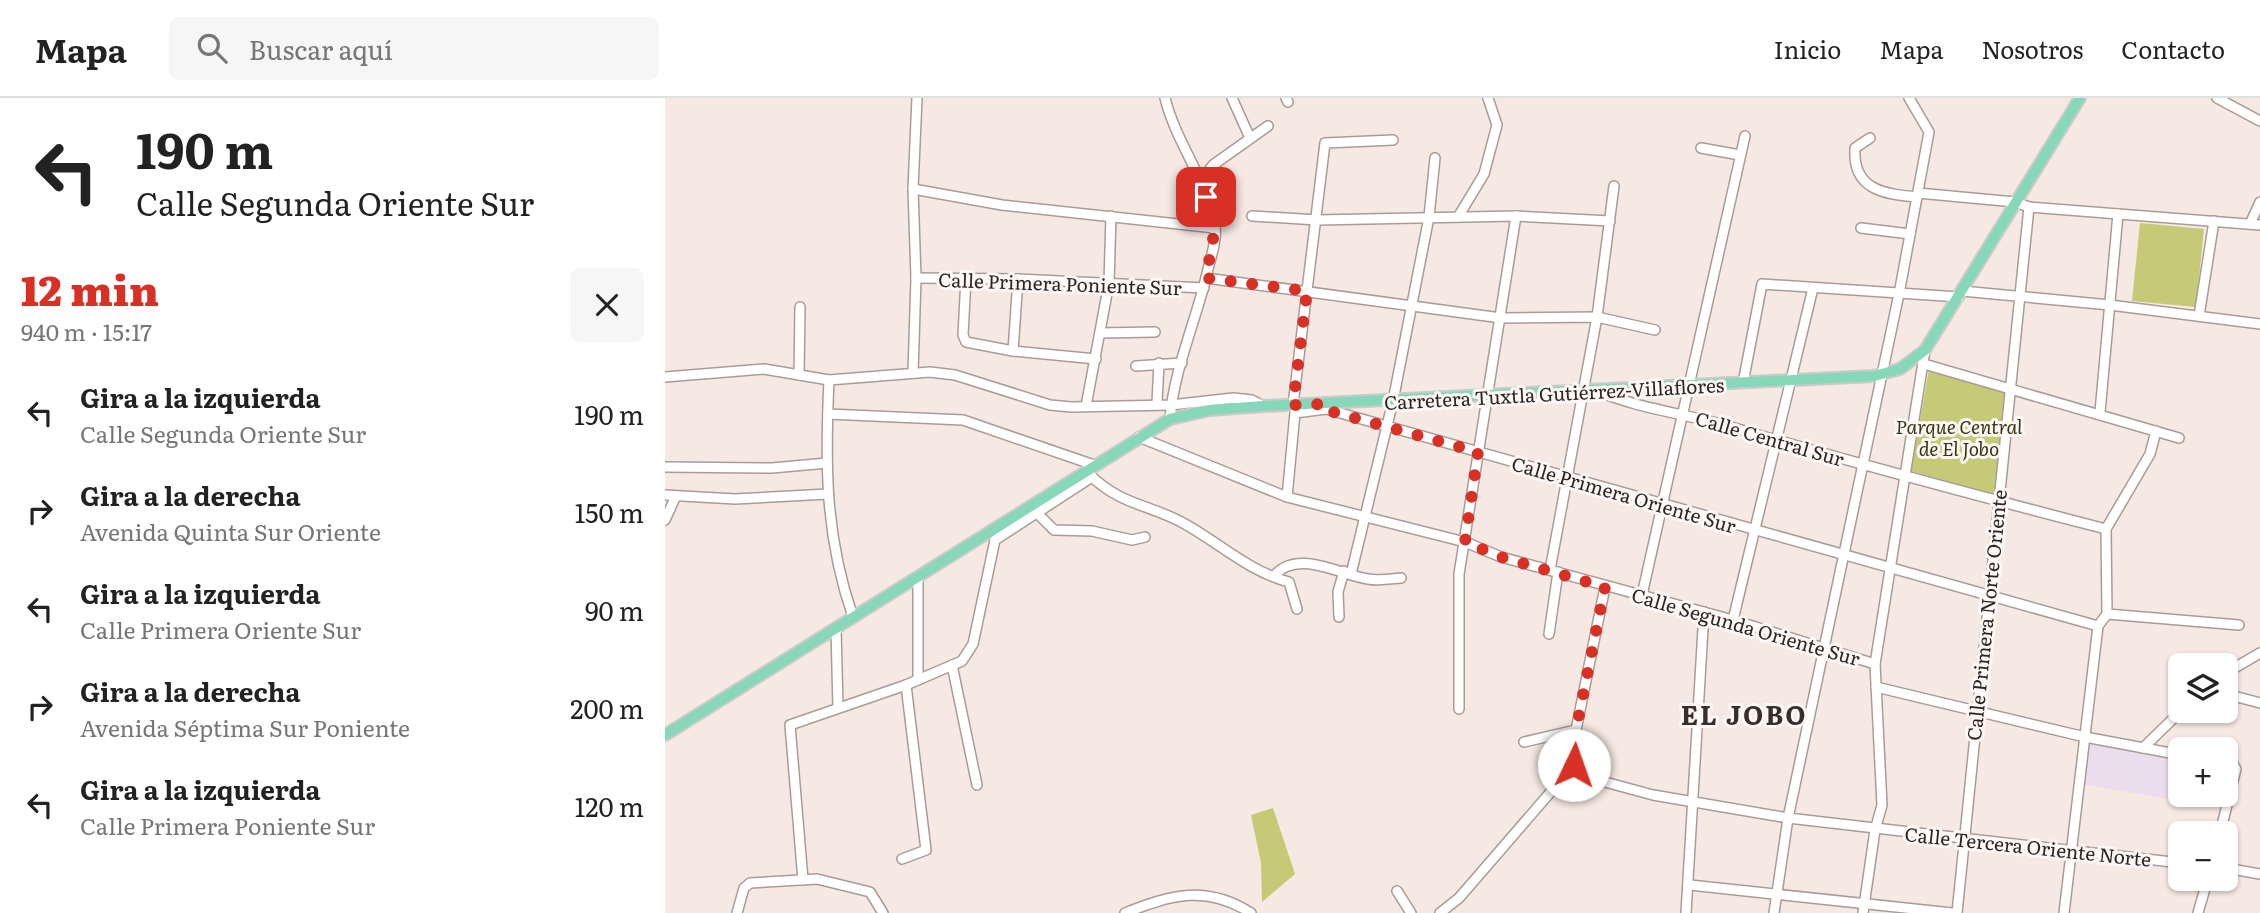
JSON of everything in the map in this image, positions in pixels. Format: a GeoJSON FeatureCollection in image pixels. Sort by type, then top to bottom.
{"type":"FeatureCollection","features":[{"type":"Feature","properties":{"kind":"main road","name":"Carretera Tuxtla Gutiérrez-Villaflores"},"geometry":{"type":"LineString","coordinates":[[665,733],[1091,471],[1170,419],[1210,410],[1263,406],[1294,409],[1393,401],[1792,381],[1882,374],[1899,369],[1924,350],[2080,98]]}},
{"type":"Feature","properties":{"kind":"street"},"geometry":{"type":"LineString","coordinates":[[913,373],[916,278],[913,189],[917,98]]}},
{"type":"Feature","properties":{"kind":"street"},"geometry":{"type":"LineString","coordinates":[[1165,98],[1171,125],[1200,183],[1215,228],[1205,283],[1171,404],[1170,419]]}},
{"type":"Feature","properties":{"kind":"street"},"geometry":{"type":"LineString","coordinates":[[1232,98],[1250,138]]}},
{"type":"Feature","properties":{"kind":"street"},"geometry":{"type":"LineString","coordinates":[[1458,217],[1484,174],[1497,125],[1488,98]]}},
{"type":"Feature","properties":{"kind":"street"},"geometry":{"type":"LineString","coordinates":[[1775,913],[1788,818],[1899,294],[1929,132],[1909,98]]}},
{"type":"Feature","properties":{"kind":"street"},"geometry":{"type":"LineString","coordinates":[[2217,98],[2260,121]]}},
{"type":"Feature","properties":{"kind":"street"},"geometry":{"type":"LineString","coordinates":[[1200,183],[1213,165],[1268,126]]}},
{"type":"Feature","properties":{"kind":"street"},"geometry":{"type":"LineString","coordinates":[[1642,595],[1745,136]]}},
{"type":"Feature","properties":{"kind":"street"},"geometry":{"type":"LineString","coordinates":[[1870,138],[1856,148],[1855,156],[1864,178],[1884,194],[2015,202],[2028,207],[2255,224],[2260,202]]}},
{"type":"Feature","properties":{"kind":"street"},"geometry":{"type":"LineString","coordinates":[[1287,497],[1294,409],[1325,143],[1393,140]]}},
{"type":"Feature","properties":{"kind":"street"},"geometry":{"type":"LineString","coordinates":[[1701,148],[1740,155]]}},
{"type":"Feature","properties":{"kind":"street"},"geometry":{"type":"LineString","coordinates":[[1339,617],[1338,592],[1348,572],[1366,516],[1388,426],[1429,217],[1435,158]]}},
{"type":"Feature","properties":{"kind":"street"},"geometry":{"type":"LineString","coordinates":[[1549,634],[1554,571],[1567,478],[1597,317],[1614,186]]}},
{"type":"Feature","properties":{"kind":"street"},"geometry":{"type":"LineString","coordinates":[[913,189],[1002,205],[1215,228]]}},
{"type":"Feature","properties":{"kind":"street","name":"Calle Primera Norte Oriente"},"geometry":{"type":"LineString","coordinates":[[1955,913],[1965,838],[2028,207]]}},
{"type":"Feature","properties":{"kind":"street"},"geometry":{"type":"LineString","coordinates":[[2100,412],[2118,214]]}},
{"type":"Feature","properties":{"kind":"street"},"geometry":{"type":"LineString","coordinates":[[1086,406],[1109,283],[1111,216]]}},
{"type":"Feature","properties":{"kind":"street"},"geometry":{"type":"LineString","coordinates":[[1252,216],[1317,220],[1516,216],[1610,220]]}},
{"type":"Feature","properties":{"kind":"street"},"geometry":{"type":"LineString","coordinates":[[1459,709],[1459,574],[1516,216]]}},
{"type":"Feature","properties":{"kind":"street"},"geometry":{"type":"LineString","coordinates":[[2199,316],[2214,221]]}},
{"type":"Feature","properties":{"kind":"street"},"geometry":{"type":"LineString","coordinates":[[1861,228],[1910,234]]}},
{"type":"Feature","properties":{"kind":"street","name":"Calle Primera Poniente Sur"},"geometry":{"type":"LineString","coordinates":[[916,278],[1205,283],[1307,291],[1501,318],[1597,317],[1655,330]]}},
{"type":"Feature","properties":{"kind":"street"},"geometry":{"type":"LineString","coordinates":[[966,278],[963,335],[966,342],[1013,351],[1096,359]]}},
{"type":"Feature","properties":{"kind":"street"},"geometry":{"type":"LineString","coordinates":[[1013,351],[1018,279]]}},
{"type":"Feature","properties":{"kind":"street"},"geometry":{"type":"LineString","coordinates":[[1743,383],[1762,284],[1899,294],[2019,297],[2110,305],[2260,324]]}},
{"type":"Feature","properties":{"kind":"street"},"geometry":{"type":"LineString","coordinates":[[1733,621],[1814,288]]}},
{"type":"Feature","properties":{"kind":"street"},"geometry":{"type":"LineString","coordinates":[[799,375],[800,307]]}},
{"type":"Feature","properties":{"kind":"street"},"geometry":{"type":"LineString","coordinates":[[1100,333],[1155,332]]}},
{"type":"Feature","properties":{"kind":"street"},"geometry":{"type":"LineString","coordinates":[[1863,913],[1875,830],[1882,805],[1874,664],[1924,364],[1924,350]]}},
{"type":"Feature","properties":{"kind":"street"},"geometry":{"type":"LineString","coordinates":[[1157,403],[1159,363]]}},
{"type":"Feature","properties":{"kind":"street"},"geometry":{"type":"LineString","coordinates":[[1136,366],[1182,363]]}},
{"type":"Feature","properties":{"kind":"street"},"geometry":{"type":"LineString","coordinates":[[1924,364],[2100,412],[2179,438]]}},
{"type":"Feature","properties":{"kind":"street"},"geometry":{"type":"LineString","coordinates":[[665,377],[764,369],[829,380],[913,373],[955,375],[1049,405],[1171,404],[1233,398],[1252,400],[1263,406]]}},
{"type":"Feature","properties":{"kind":"street"},"geometry":{"type":"LineString","coordinates":[[829,380],[827,463],[830,529],[853,617]]}},
{"type":"Feature","properties":{"kind":"street"},"geometry":{"type":"LineString","coordinates":[[1630,402],[1635,388]]}},
{"type":"Feature","properties":{"kind":"street","name":"Calle Central Sur"},"geometry":{"type":"LineString","coordinates":[[1596,390],[1630,402],[1683,413],[1904,476],[2106,529]]}},
{"type":"Feature","properties":{"kind":"street","name":"Calle Primera Oriente Sur"},"geometry":{"type":"LineString","coordinates":[[1325,407],[1755,531],[1845,553],[1989,598],[2098,626]]}},
{"type":"Feature","properties":{"kind":"street"},"geometry":{"type":"LineString","coordinates":[[828,414],[963,420],[1091,471],[1122,499],[1185,524],[1229,555],[1289,582],[1297,609]]}},
{"type":"Feature","properties":{"kind":"street"},"geometry":{"type":"LineString","coordinates":[[2064,913],[2098,626],[2107,614],[2106,529],[2126,490],[2150,454],[2157,430]]}},
{"type":"Feature","properties":{"kind":"street","name":"Calle Segunda Oriente Sur"},"geometry":{"type":"LineString","coordinates":[[1139,437],[1287,497],[1465,542],[1490,553],[1605,587],[1704,612],[1874,664]]}},
{"type":"Feature","properties":{"kind":"street"},"geometry":{"type":"LineString","coordinates":[[665,467],[772,468],[827,463]]}},
{"type":"Feature","properties":{"kind":"street"},"geometry":{"type":"LineString","coordinates":[[979,538],[995,540],[1038,514],[1091,471]]}},
{"type":"Feature","properties":{"kind":"street"},"geometry":{"type":"LineString","coordinates":[[665,495],[735,499],[828,494]]}},
{"type":"Feature","properties":{"kind":"street"},"geometry":{"type":"LineString","coordinates":[[665,520],[675,496]]}},
{"type":"Feature","properties":{"kind":"street"},"geometry":{"type":"LineString","coordinates":[[1038,514],[1054,530],[1092,531],[1132,540],[1145,537]]}},
{"type":"Feature","properties":{"kind":"street"},"geometry":{"type":"LineString","coordinates":[[803,880],[790,725],[905,685],[962,661],[973,644],[995,540]]}},
{"type":"Feature","properties":{"kind":"street"},"geometry":{"type":"LineString","coordinates":[[1274,576],[1285,565],[1296,564],[1348,572],[1368,579],[1401,578]]}},
{"type":"Feature","properties":{"kind":"street"},"geometry":{"type":"LineString","coordinates":[[918,576],[918,680]]}},
{"type":"Feature","properties":{"kind":"street"},"geometry":{"type":"LineString","coordinates":[[1440,913],[1459,898],[1574,765],[1576,730],[1605,587]]}},
{"type":"Feature","properties":{"kind":"street"},"geometry":{"type":"LineString","coordinates":[[1686,913],[1690,885],[1704,612]]}},
{"type":"Feature","properties":{"kind":"street"},"geometry":{"type":"LineString","coordinates":[[2107,614],[2239,625]]}},
{"type":"Feature","properties":{"kind":"street"},"geometry":{"type":"LineString","coordinates":[[836,628],[838,708]]}},
{"type":"Feature","properties":{"kind":"street"},"geometry":{"type":"LineString","coordinates":[[2238,666],[2260,653]]}},
{"type":"Feature","properties":{"kind":"street"},"geometry":{"type":"LineString","coordinates":[[951,665],[977,785]]}},
{"type":"Feature","properties":{"kind":"street"},"geometry":{"type":"LineString","coordinates":[[902,859],[926,850],[905,685]]}},
{"type":"Feature","properties":{"kind":"street"},"geometry":{"type":"LineString","coordinates":[[1876,687],[2085,737],[2168,753]]}},
{"type":"Feature","properties":{"kind":"street"},"geometry":{"type":"LineString","coordinates":[[2238,697],[2260,703]]}},
{"type":"Feature","properties":{"kind":"street"},"geometry":{"type":"LineString","coordinates":[[2143,748],[2169,723]]}},
{"type":"Feature","properties":{"kind":"street"},"geometry":{"type":"LineString","coordinates":[[1524,742],[1576,730]]}},
{"type":"Feature","properties":{"kind":"street","name":"Calle Tercera Oriente Norte"},"geometry":{"type":"LineString","coordinates":[[1568,772],[1693,803],[1788,818],[2168,862]]}},
{"type":"Feature","properties":{"kind":"street"},"geometry":{"type":"LineString","coordinates":[[2238,871],[2260,874]]}},
{"type":"Feature","properties":{"kind":"street"},"geometry":{"type":"LineString","coordinates":[[737,913],[744,888],[750,883],[817,879],[870,892],[883,913]]}},
{"type":"Feature","properties":{"kind":"street"},"geometry":{"type":"LineString","coordinates":[[1690,885],[1955,913]]}},
{"type":"Feature","properties":{"kind":"street"},"geometry":{"type":"LineString","coordinates":[[1397,891],[1411,913]]}},
{"type":"Feature","properties":{"kind":"street"},"geometry":{"type":"LineString","coordinates":[[2198,913],[2204,891]]}},
{"type":"Feature","properties":{"kind":"street"},"geometry":{"type":"LineString","coordinates":[[1125,913],[1158,900],[1188,893],[1227,901],[1251,913]]}},
{"type":"Feature","properties":{"kind":"shaded area"},"geometry":{"type":"Polygon","coordinates":[[[2086,744],[2168,756],[2168,799],[2081,784],[2086,744]]]}},
{"type":"Feature","properties":{"kind":"green space"},"geometry":{"type":"Polygon","coordinates":[[[2140,223],[2204,229],[2196,307],[2132,301],[2140,223]]]}},
{"type":"Feature","properties":{"kind":"green space","name":"Parque Central de El Jobo"},"geometry":{"type":"Polygon","coordinates":[[[1929,369],[2006,392],[1994,495],[1911,471],[1929,369]]]}},
{"type":"Feature","properties":{"kind":"green space"},"geometry":{"type":"Polygon","coordinates":[[[1273,808],[1295,874],[1262,902],[1261,863],[1251,815],[1273,808]]]}},
{"type":"Feature","properties":{"kind":"district","name":"EL JOBO"},"geometry":{"type":"Point","coordinates":[1744,713]}},
{"type":"Feature","properties":{"kind":"route"},"geometry":{"type":"LineString","coordinates":[[1206,197],[1215,228],[1206,278],[1307,291],[1293,405],[1324,404],[1326,410],[1478,452],[1465,542],[1479,550],[1605,587],[1576,730],[1574,765]]}}]}
